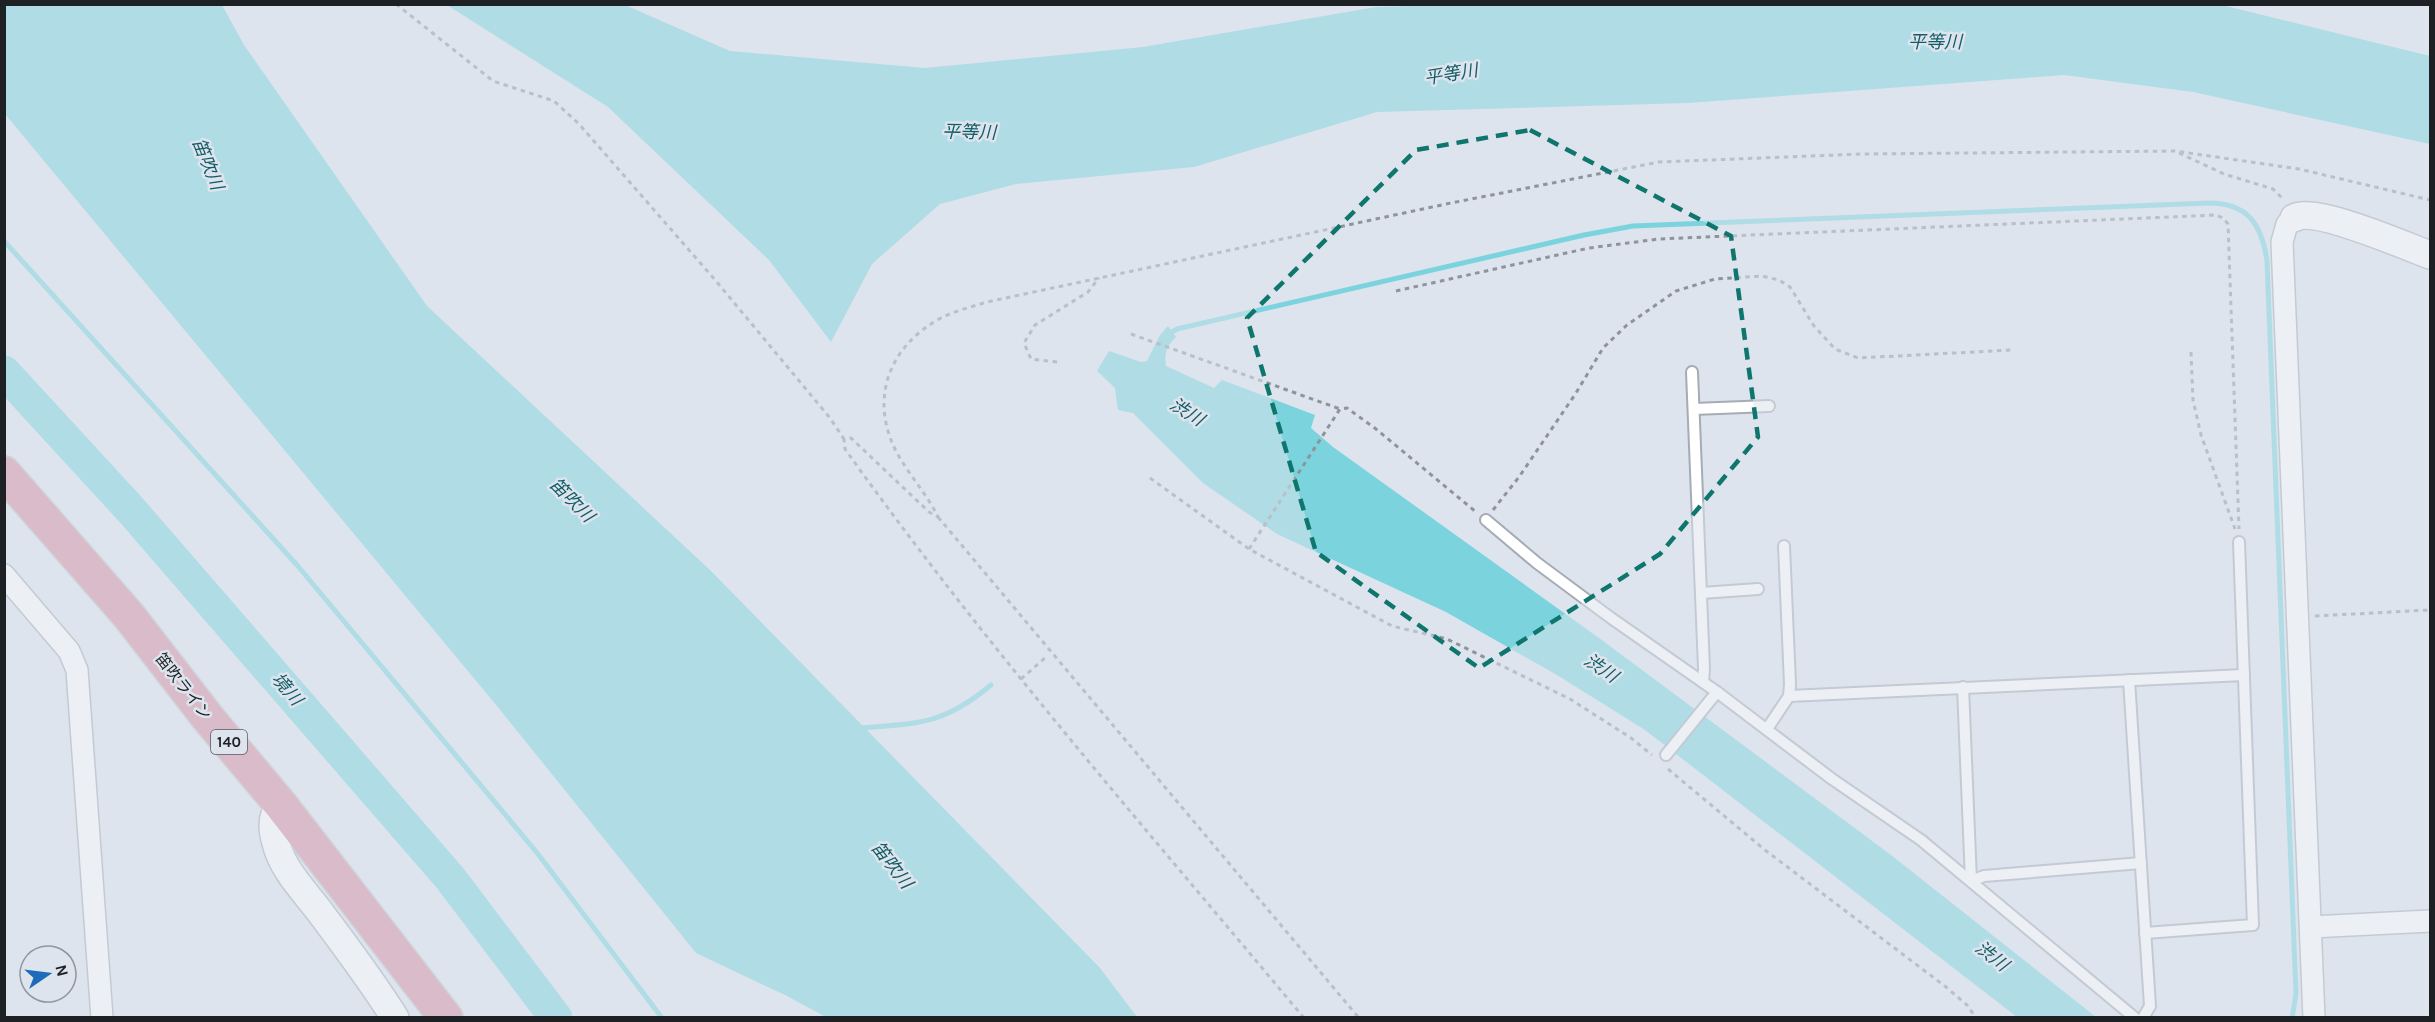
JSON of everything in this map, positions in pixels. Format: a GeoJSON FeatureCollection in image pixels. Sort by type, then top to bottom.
{"type":"FeatureCollection","features":[{"type":"Feature","properties":{"kind":"highway","name":"笛吹ライン"},"geometry":{"type":"LineString","coordinates":[[4,473],[129,616],[208,718],[281,805],[446,1017]]}},
{"type":"Feature","properties":{"kind":"street"},"geometry":{"type":"LineString","coordinates":[[2314,1017],[2282,242],[2287,224],[2301,214],[2325,217],[2430,255]]}},
{"type":"Feature","properties":{"kind":"street"},"geometry":{"type":"LineString","coordinates":[[4,575],[69,651],[77,670],[102,1017]]}},
{"type":"Feature","properties":{"kind":"street"},"geometry":{"type":"LineString","coordinates":[[281,805],[275,811],[273,824],[276,845],[290,871],[346,946],[394,1017]]}},
{"type":"Feature","properties":{"kind":"street"},"geometry":{"type":"LineString","coordinates":[[2311,927],[2430,921]]}},
{"type":"Feature","properties":{"kind":"lane"},"geometry":{"type":"LineString","coordinates":[[1692,372],[1704,669],[1702,682]]}},
{"type":"Feature","properties":{"kind":"lane"},"geometry":{"type":"LineString","coordinates":[[1694,409],[1768,406]]}},
{"type":"Feature","properties":{"kind":"lane"},"geometry":{"type":"LineString","coordinates":[[1486,520],[1537,563],[1702,682],[1714,696],[1767,729],[1832,779],[1921,840],[2135,1017]]}},
{"type":"Feature","properties":{"kind":"lane"},"geometry":{"type":"LineString","coordinates":[[2145,933],[2253,925],[2240,542]]}},
{"type":"Feature","properties":{"kind":"lane"},"geometry":{"type":"LineString","coordinates":[[1767,729],[1789,696],[1784,546]]}},
{"type":"Feature","properties":{"kind":"lane"},"geometry":{"type":"LineString","coordinates":[[1701,593],[1758,590]]}},
{"type":"Feature","properties":{"kind":"lane"},"geometry":{"type":"LineString","coordinates":[[1789,696],[2244,675]]}},
{"type":"Feature","properties":{"kind":"lane"},"geometry":{"type":"LineString","coordinates":[[2129,680],[2150,1006],[2143,1017]]}},
{"type":"Feature","properties":{"kind":"lane"},"geometry":{"type":"LineString","coordinates":[[1963,687],[1971,881]]}},
{"type":"Feature","properties":{"kind":"lane"},"geometry":{"type":"LineString","coordinates":[[1664,759],[1714,696]]}},
{"type":"Feature","properties":{"kind":"lane"},"geometry":{"type":"LineString","coordinates":[[1971,881],[1984,876],[2141,863]]}},
{"type":"Feature","properties":{"kind":"path"},"geometry":{"type":"LineString","coordinates":[[396,4],[493,81],[554,101],[579,124],[716,281],[830,418],[844,440],[845,449],[905,534],[1021,679],[1304,1017]]}},
{"type":"Feature","properties":{"kind":"path"},"geometry":{"type":"LineString","coordinates":[[1359,1017],[938,517],[932,503],[908,471],[886,426],[884,389],[899,353],[915,336],[940,318],[987,302],[1439,205],[1659,162],[1862,154],[2175,151],[2299,169],[2430,200]]}},
{"type":"Feature","properties":{"kind":"path"},"geometry":{"type":"LineString","coordinates":[[2175,151],[2224,174],[2273,189],[2286,201],[2294,218]]}},
{"type":"Feature","properties":{"kind":"path"},"geometry":{"type":"LineString","coordinates":[[1396,291],[1589,248],[1659,239],[2216,215],[2228,224],[2240,542]]}},
{"type":"Feature","properties":{"kind":"path"},"geometry":{"type":"LineString","coordinates":[[1131,334],[1340,409],[1347,408],[1376,429],[1486,520],[1544,440],[1603,348],[1627,325],[1676,291],[1715,279],[1762,276],[1779,280],[1790,287],[1814,326],[1836,349],[1858,358],[2012,350]]}},
{"type":"Feature","properties":{"kind":"path"},"geometry":{"type":"LineString","coordinates":[[1057,362],[1031,359],[1023,343],[1035,325],[1088,292],[1100,278]]}},
{"type":"Feature","properties":{"kind":"path"},"geometry":{"type":"LineString","coordinates":[[2191,352],[2193,400],[2201,435],[2240,542]]}},
{"type":"Feature","properties":{"kind":"path"},"geometry":{"type":"LineString","coordinates":[[1249,549],[1340,409]]}},
{"type":"Feature","properties":{"kind":"path"},"geometry":{"type":"LineString","coordinates":[[844,440],[851,438],[929,512],[938,517]]}},
{"type":"Feature","properties":{"kind":"path"},"geometry":{"type":"LineString","coordinates":[[1150,478],[1249,549],[1392,626],[1447,639],[1570,699],[1631,738],[1653,756]]}},
{"type":"Feature","properties":{"kind":"path"},"geometry":{"type":"LineString","coordinates":[[2298,616],[2430,610]]}},
{"type":"Feature","properties":{"kind":"path"},"geometry":{"type":"LineString","coordinates":[[1021,679],[1047,657]]}},
{"type":"Feature","properties":{"kind":"path"},"geometry":{"type":"LineString","coordinates":[[1664,759],[1765,850],[1946,987],[1976,1017]]}},
{"type":"Feature","properties":{"kind":"highlighted area"},"geometry":{"type":"Polygon","coordinates":[[[1530,130],[1731,236],[1758,437],[1660,554],[1479,668],[1316,552],[1247,318],[1416,150],[1530,130]]]}},
{"type":"Feature","properties":{"kind":"water","name":"平等川"},"geometry":{"type":"Polygon","coordinates":[[[1477,4],[2218,4],[2430,56],[2430,144],[2193,92],[2064,75],[1688,103],[1377,112],[1194,167],[1016,184],[940,204],[872,264],[831,342],[769,260],[608,107],[447,5],[625,5],[730,51],[925,68],[1143,47],[1376,7],[1477,4]]]}},
{"type":"Feature","properties":{"kind":"water","name":"笛吹川"},"geometry":{"type":"Polygon","coordinates":[[[4,5],[222,5],[244,45],[427,306],[711,571],[1100,968],[1137,1017],[826,1017],[696,953],[497,706],[5,114],[4,5]]]}},
{"type":"Feature","properties":{"kind":"water","name":"渋川"},"geometry":{"type":"Polygon","coordinates":[[[1168,326],[1176,337],[1167,350],[1166,366],[1214,388],[1222,380],[1315,415],[1311,428],[1333,447],[1599,638],[1891,855],[2096,1017],[2017,1017],[1645,730],[1557,675],[1446,612],[1277,534],[1203,483],[1133,413],[1118,410],[1115,388],[1097,371],[1109,351],[1141,362],[1147,361],[1160,335],[1168,326]]]}},
{"type":"Feature","properties":{"kind":"waterway"},"geometry":{"type":"LineString","coordinates":[[1167,335],[1177,329],[1584,235],[1633,226],[2209,203],[2234,207],[2243,212],[2257,227],[2267,261],[2296,994],[2292,1018]]}},
{"type":"Feature","properties":{"kind":"waterway"},"geometry":{"type":"LineString","coordinates":[[4,241],[297,565],[538,854],[662,1018]]}},
{"type":"Feature","properties":{"kind":"waterway","name":"境川"},"geometry":{"type":"LineString","coordinates":[[4,372],[131,510],[450,878],[556,1018]]}},
{"type":"Feature","properties":{"kind":"waterway"},"geometry":{"type":"LineString","coordinates":[[860,728],[930,720],[959,708],[991,685]]}}]}
